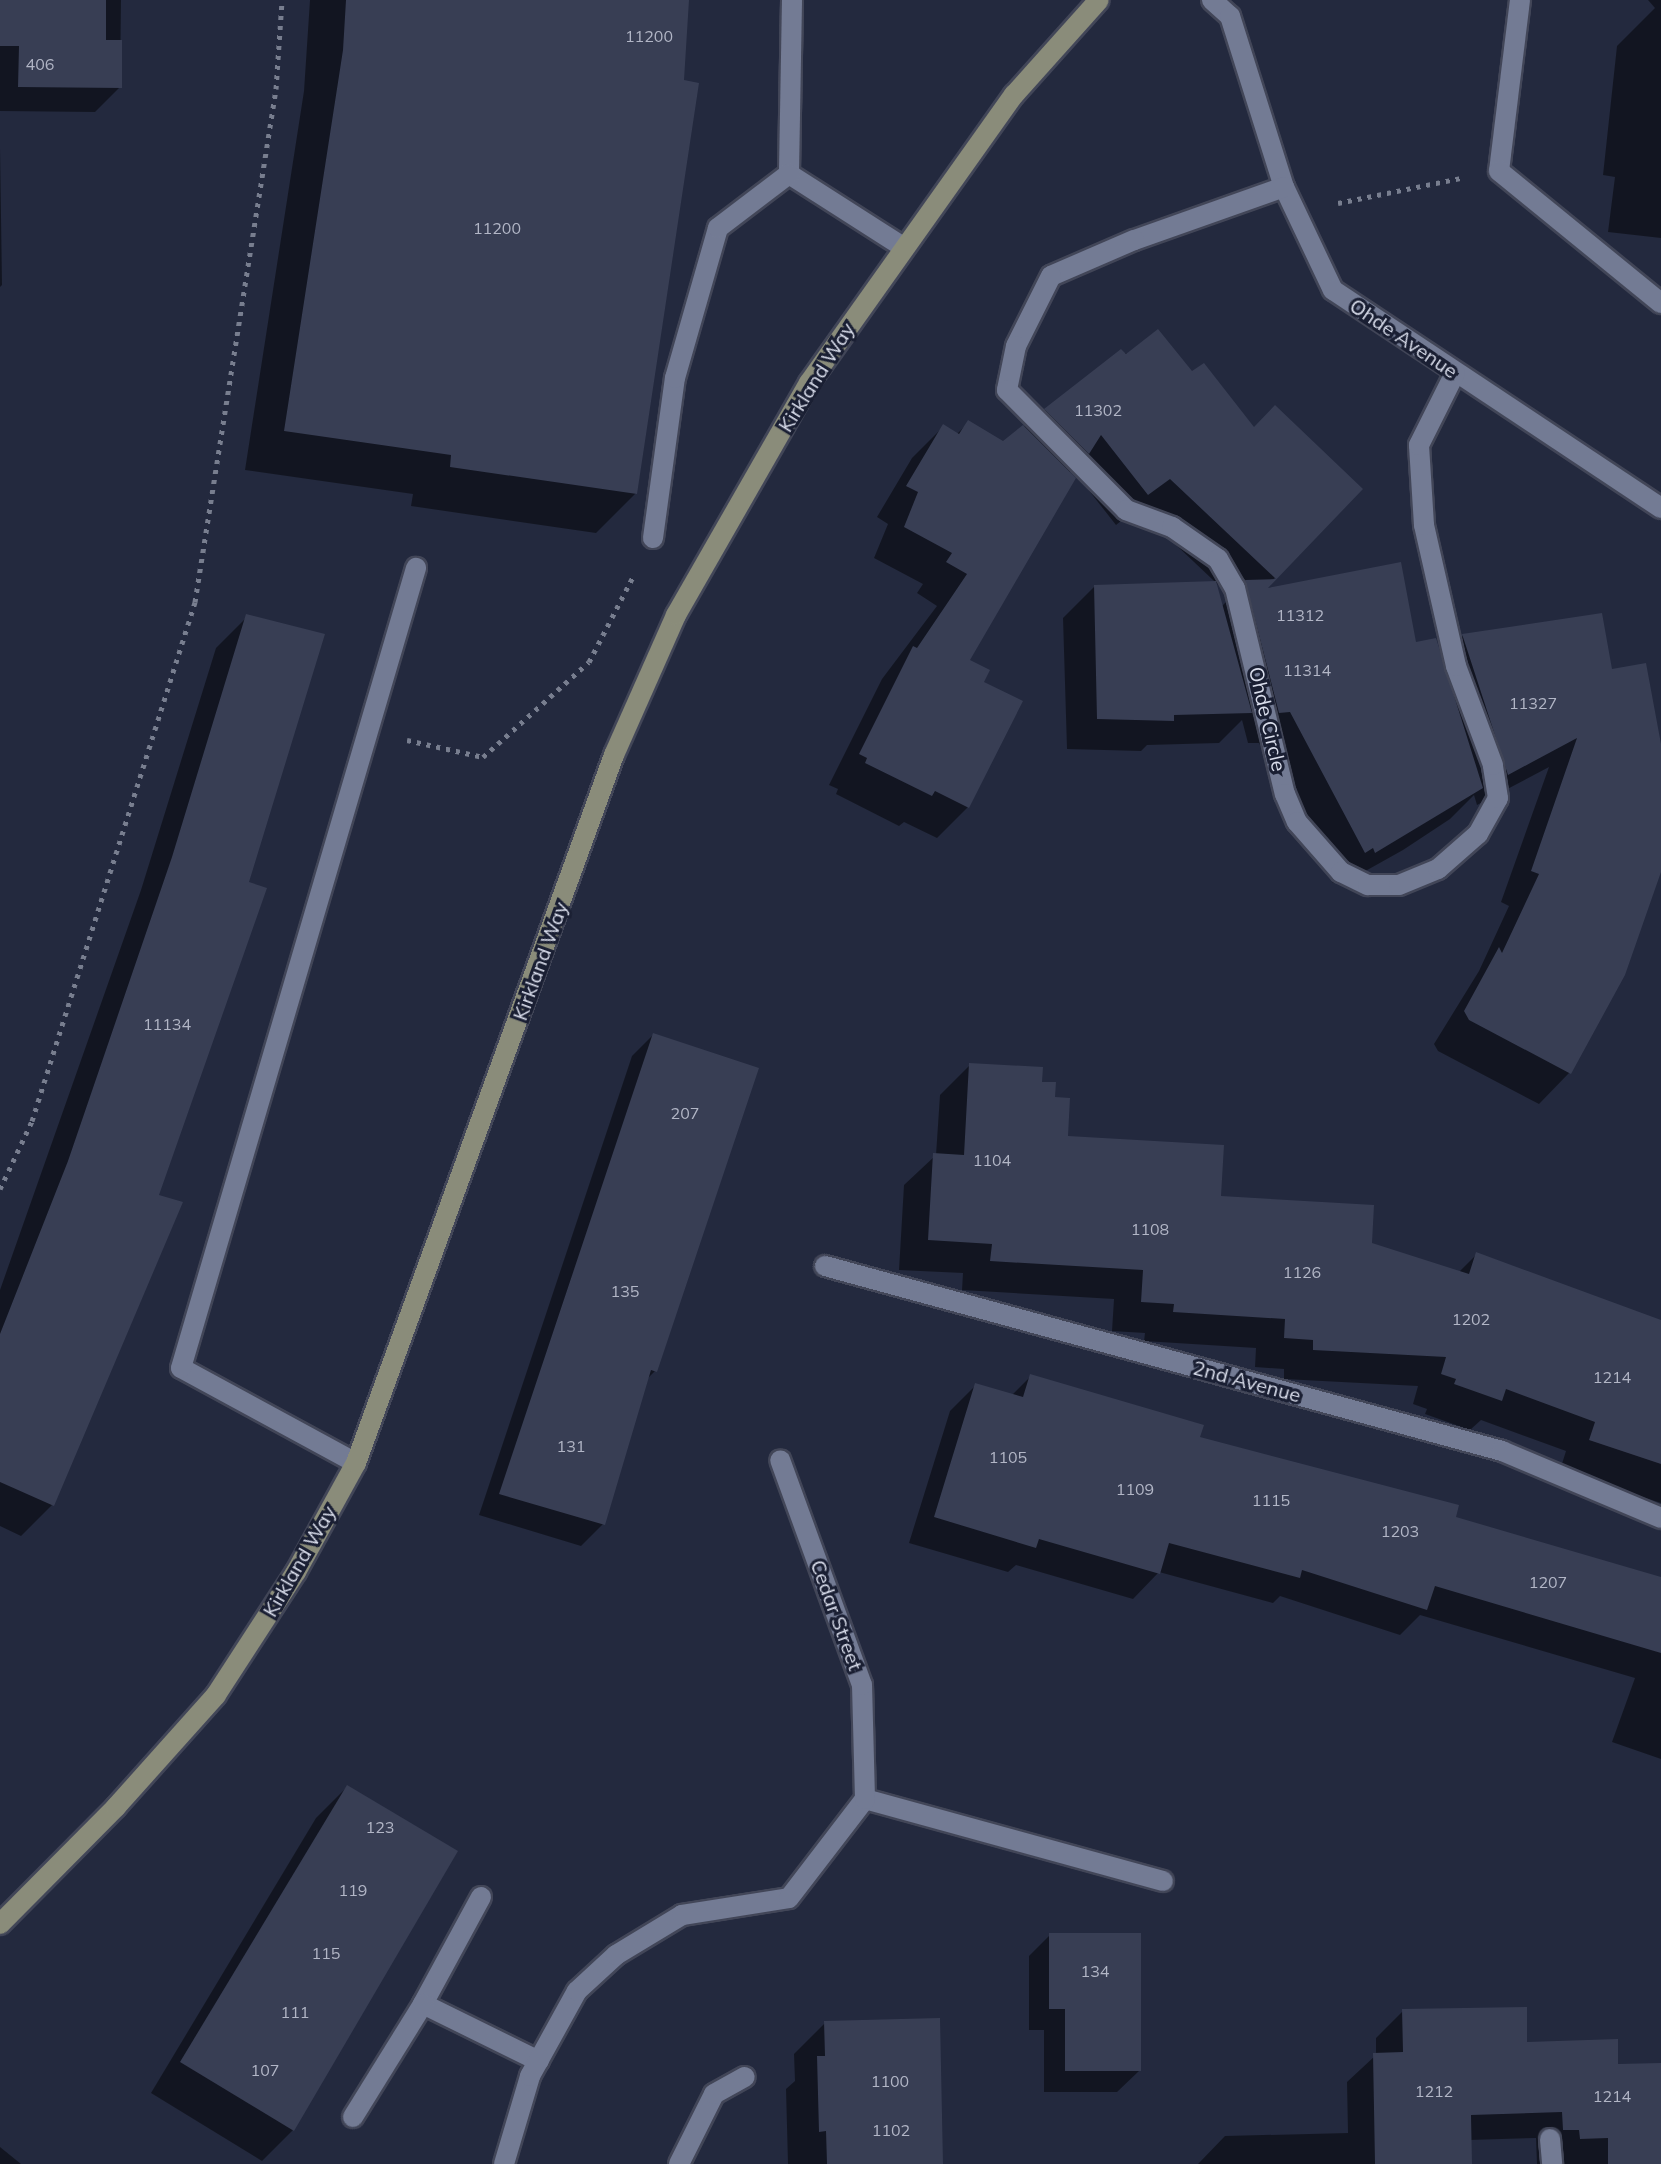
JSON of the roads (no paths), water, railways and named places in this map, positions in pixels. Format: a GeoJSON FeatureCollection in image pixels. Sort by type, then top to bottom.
{"type":"FeatureCollection","features":[{"type":"Feature","properties":{"kind":"main road","name":"Kirkland Way"},"geometry":{"type":"LineString","coordinates":[[0,1924],[116,1807],[216,1695],[296,1572],[356,1463],[614,755],[676,615],[809,383],[1014,95],[1099,0]]}},
{"type":"Feature","properties":{"kind":"street"},"geometry":{"type":"LineString","coordinates":[[789,174],[792,0]]}},
{"type":"Feature","properties":{"kind":"street","name":"Ohde Avenue"},"geometry":{"type":"LineString","coordinates":[[1212,0],[1230,16],[1284,187],[1333,290],[1661,508]]}},
{"type":"Feature","properties":{"kind":"street"},"geometry":{"type":"LineString","coordinates":[[1520,0],[1499,171],[1661,303]]}},
{"type":"Feature","properties":{"kind":"street"},"geometry":{"type":"LineString","coordinates":[[789,174],[903,247]]}},
{"type":"Feature","properties":{"kind":"street"},"geometry":{"type":"LineString","coordinates":[[653,538],[675,378],[718,228],[789,174]]}},
{"type":"Feature","properties":{"kind":"street","name":"Ohde Circle"},"geometry":{"type":"LineString","coordinates":[[1284,187],[1134,240],[1051,276],[1016,346],[1007,390],[1126,510],[1172,527],[1218,559],[1239,601],[1285,794],[1297,822],[1341,872],[1368,885],[1399,885],[1438,869],[1478,834],[1498,798],[1493,765],[1456,666],[1424,525],[1419,445],[1455,373]]}},
{"type":"Feature","properties":{"kind":"street"},"geometry":{"type":"LineString","coordinates":[[356,1463],[181,1368],[416,568]]}},
{"type":"Feature","properties":{"kind":"street","name":"2nd Avenue"},"geometry":{"type":"LineString","coordinates":[[825,1266],[1502,1451],[1661,1518]]}},
{"type":"Feature","properties":{"kind":"street","name":"Cedar Street"},"geometry":{"type":"LineString","coordinates":[[780,1460],[862,1685],[865,1799]]}},
{"type":"Feature","properties":{"kind":"street"},"geometry":{"type":"LineString","coordinates":[[504,2164],[539,2061],[577,1991],[616,1955],[682,1915],[789,1898],[865,1799],[1163,1881]]}},
{"type":"Feature","properties":{"kind":"street"},"geometry":{"type":"LineString","coordinates":[[353,2117],[423,2004],[481,1897]]}},
{"type":"Feature","properties":{"kind":"street"},"geometry":{"type":"LineString","coordinates":[[423,2004],[539,2061]]}},
{"type":"Feature","properties":{"kind":"street"},"geometry":{"type":"LineString","coordinates":[[679,2164],[714,2094],[745,2077]]}},
{"type":"Feature","properties":{"kind":"street"},"geometry":{"type":"LineString","coordinates":[[1550,2139],[1552,2164]]}}]}
